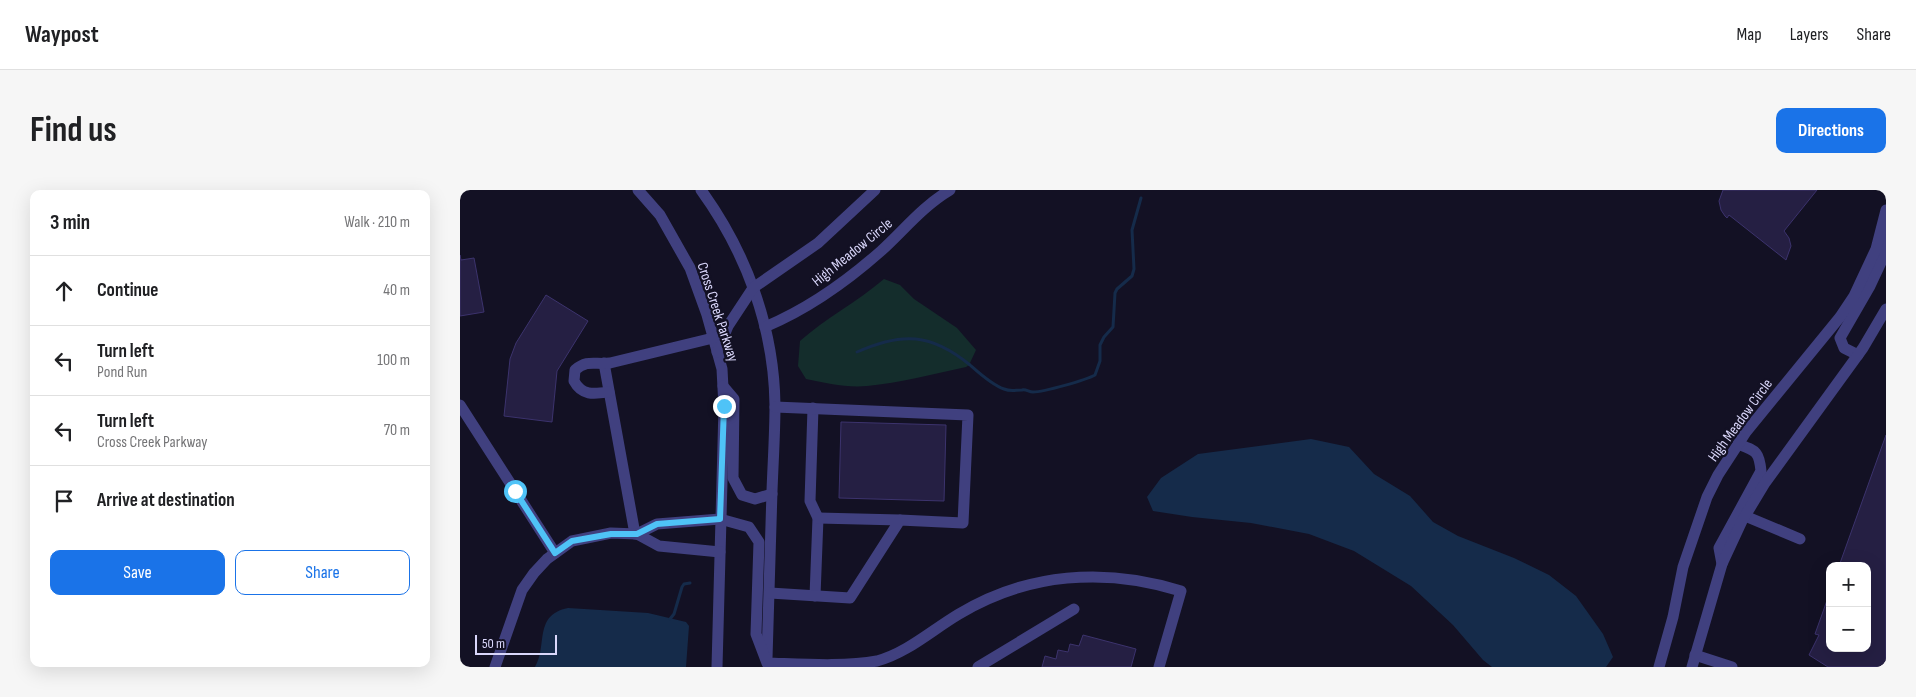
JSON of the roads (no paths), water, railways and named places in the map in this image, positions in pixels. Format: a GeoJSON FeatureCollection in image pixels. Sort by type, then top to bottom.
{"type":"FeatureCollection","features":[{"type":"Feature","properties":{"kind":"street","name":"Cross Creek Parkway"},"geometry":{"type":"LineString","coordinates":[[638,190],[660,215],[690,268],[722,369],[723,452],[716,667]]}},
{"type":"Feature","properties":{"kind":"street"},"geometry":{"type":"LineString","coordinates":[[701,190],[720,217],[732,239],[753,288],[760,305],[770,354],[775,407],[767,665]]}},
{"type":"Feature","properties":{"kind":"street","name":"High Meadow Circle"},"geometry":{"type":"LineString","coordinates":[[753,288],[818,243],[875,190]]}},
{"type":"Feature","properties":{"kind":"street","name":"High Meadow Circle"},"geometry":{"type":"LineString","coordinates":[[765,327],[803,309],[846,279],[881,250],[927,206],[950,190]]}},
{"type":"Feature","properties":{"kind":"street","name":"High Meadow Circle"},"geometry":{"type":"LineString","coordinates":[[1659,667],[1667,644],[1689,545],[1707,497],[1718,475],[1738,444],[1840,317],[1854,296],[1876,249],[1886,210]]}},
{"type":"Feature","properties":{"kind":"street"},"geometry":{"type":"LineString","coordinates":[[1858,355],[1844,348],[1840,338],[1870,286],[1884,256],[1883,227]]}},
{"type":"Feature","properties":{"kind":"street"},"geometry":{"type":"LineString","coordinates":[[717,352],[728,326],[753,288]]}},
{"type":"Feature","properties":{"kind":"street"},"geometry":{"type":"LineString","coordinates":[[1692,667],[1722,564],[1745,516],[1765,483],[1858,355],[1886,310]]}},
{"type":"Feature","properties":{"kind":"street"},"geometry":{"type":"LineString","coordinates":[[609,392],[588,394],[582,392],[574,381],[575,370],[583,364],[604,363],[713,338]]}},
{"type":"Feature","properties":{"kind":"street"},"geometry":{"type":"LineString","coordinates":[[604,363],[636,534]]}},
{"type":"Feature","properties":{"kind":"street"},"geometry":{"type":"LineString","coordinates":[[723,386],[734,399],[733,478],[742,495],[754,499],[772,494]]}},
{"type":"Feature","properties":{"kind":"street"},"geometry":{"type":"LineString","coordinates":[[460,405],[555,553]]}},
{"type":"Feature","properties":{"kind":"street"},"geometry":{"type":"LineString","coordinates":[[775,407],[968,415],[963,523],[818,518]]}},
{"type":"Feature","properties":{"kind":"street"},"geometry":{"type":"LineString","coordinates":[[813,408],[810,501],[818,518],[815,596]]}},
{"type":"Feature","properties":{"kind":"street"},"geometry":{"type":"LineString","coordinates":[[1722,564],[1719,548],[1761,471],[1759,457],[1754,450],[1738,444]]}},
{"type":"Feature","properties":{"kind":"street"},"geometry":{"type":"LineString","coordinates":[[1745,516],[1800,539]]}},
{"type":"Feature","properties":{"kind":"street"},"geometry":{"type":"LineString","coordinates":[[495,667],[522,590],[534,573],[555,553],[572,541],[611,534],[636,534],[657,524],[720,519],[749,527],[759,542],[756,634],[767,665]]}},
{"type":"Feature","properties":{"kind":"street"},"geometry":{"type":"LineString","coordinates":[[770,593],[850,598],[900,520]]}},
{"type":"Feature","properties":{"kind":"street"},"geometry":{"type":"LineString","coordinates":[[636,534],[660,546],[720,552]]}},
{"type":"Feature","properties":{"kind":"street"},"geometry":{"type":"LineString","coordinates":[[767,665],[866,665],[904,649],[982,600],[1020,586],[1085,576],[1121,578],[1156,583],[1181,591],[1159,667]]}},
{"type":"Feature","properties":{"kind":"street"},"geometry":{"type":"LineString","coordinates":[[978,667],[1074,609]]}},
{"type":"Feature","properties":{"kind":"street"},"geometry":{"type":"LineString","coordinates":[[717,649],[724,667]]}},
{"type":"Feature","properties":{"kind":"street"},"geometry":{"type":"LineString","coordinates":[[1695,655],[1732,667]]}},
{"type":"Feature","properties":{"kind":"water"},"geometry":{"type":"Polygon","coordinates":[[[1311,439],[1349,447],[1374,474],[1410,496],[1433,522],[1458,536],[1514,558],[1549,575],[1576,596],[1603,634],[1613,657],[1606,667],[1492,667],[1483,660],[1453,625],[1411,586],[1354,551],[1309,534],[1251,523],[1153,511],[1147,497],[1161,478],[1198,454],[1311,439]]]}},
{"type":"Feature","properties":{"kind":"water"},"geometry":{"type":"Polygon","coordinates":[[[568,608],[648,613],[686,622],[689,626],[686,667],[535,667],[539,659],[546,624],[550,617],[568,608]]]}},
{"type":"Feature","properties":{"kind":"waterway"},"geometry":{"type":"LineString","coordinates":[[857,352],[888,341],[902,339],[916,339],[929,342],[956,354],[995,385],[1011,391],[1038,391],[1083,380],[1095,375],[1100,361],[1100,345],[1113,327],[1115,293],[1132,276],[1134,269],[1132,230],[1141,198]]}},
{"type":"Feature","properties":{"kind":"waterway"},"geometry":{"type":"LineString","coordinates":[[670,619],[674,614],[682,587],[684,584],[690,583]]}}]}
